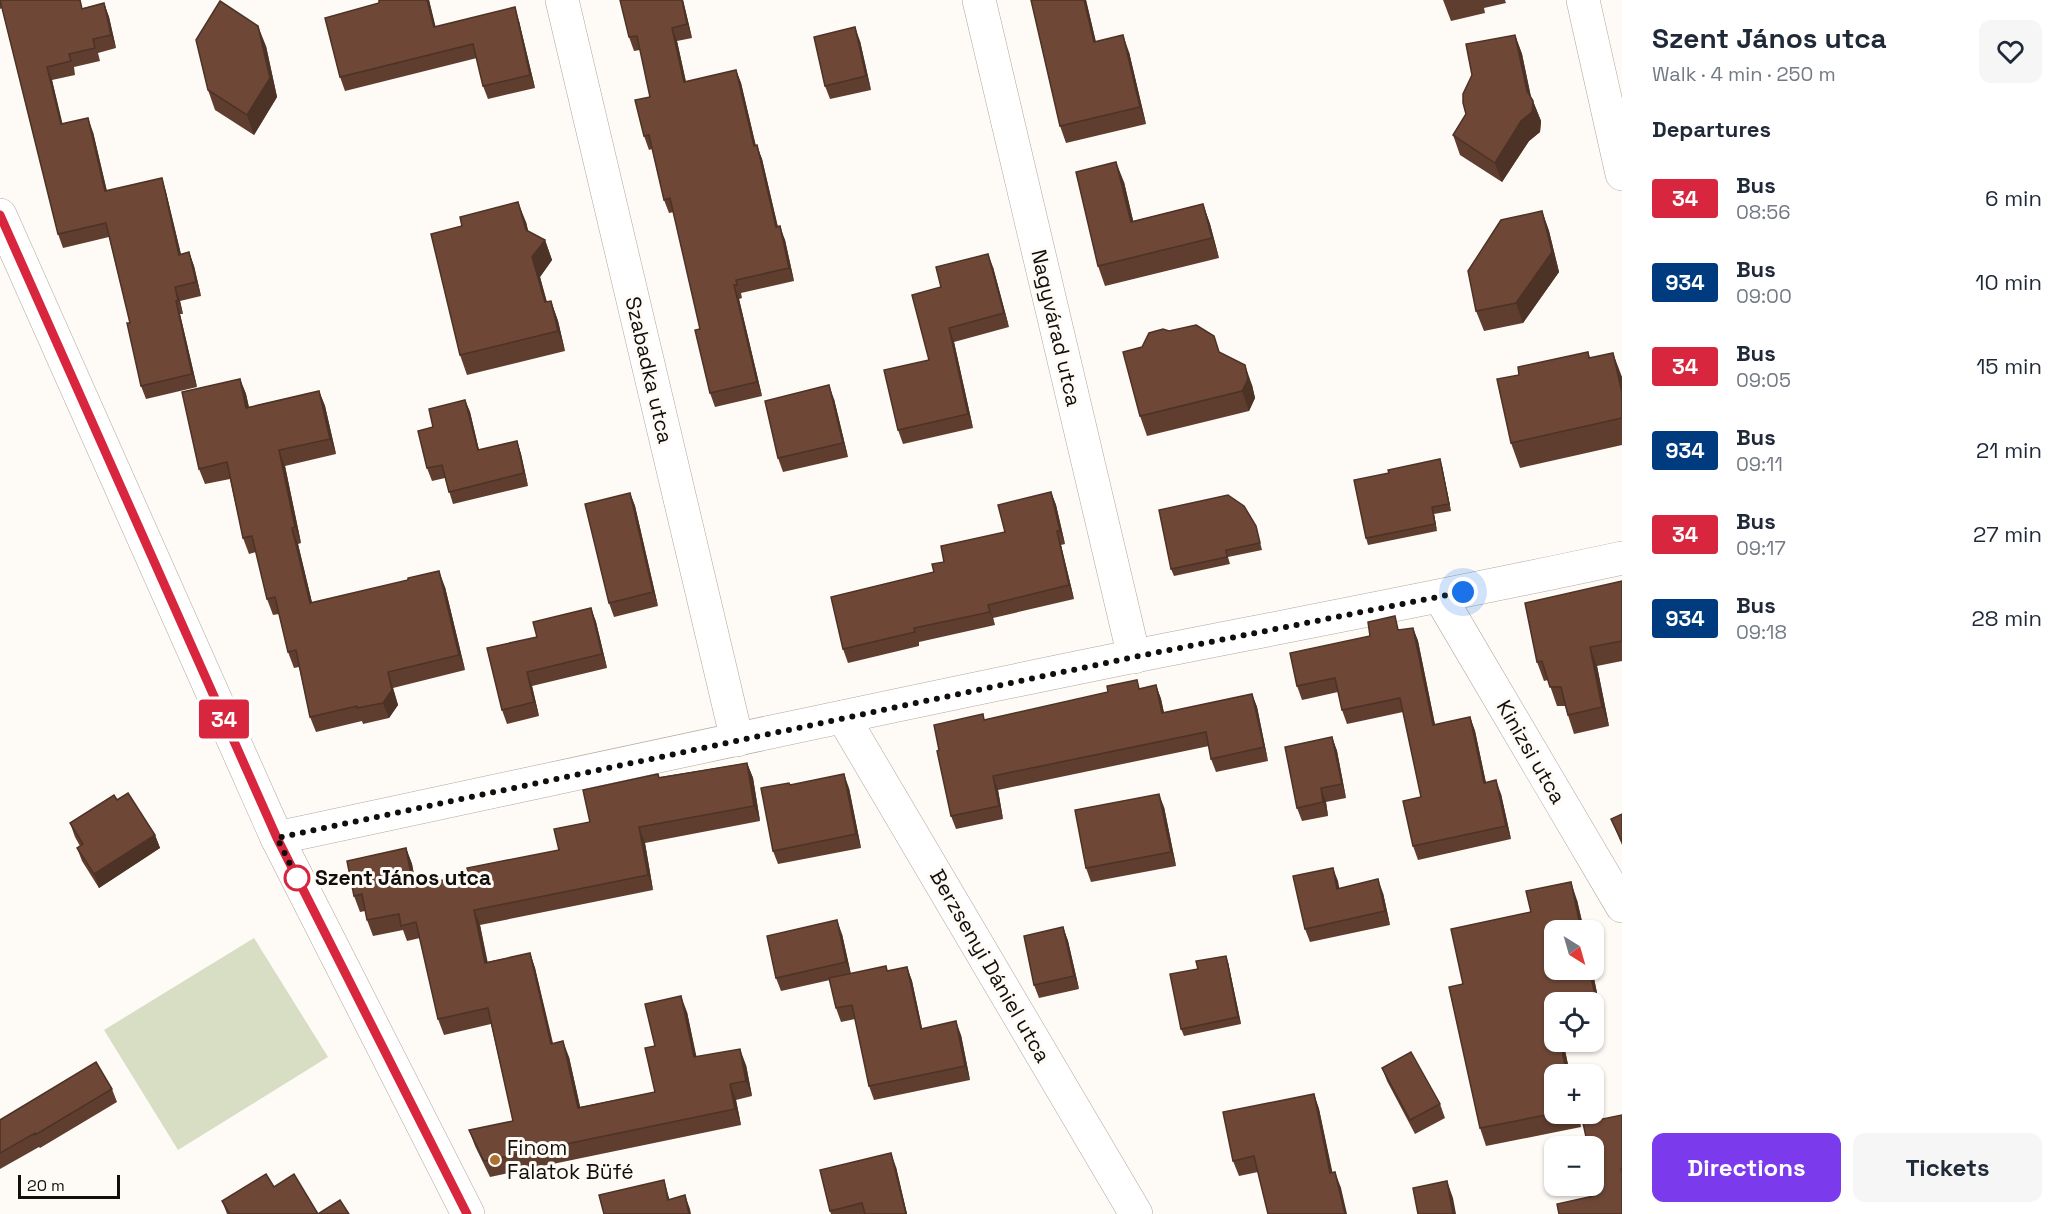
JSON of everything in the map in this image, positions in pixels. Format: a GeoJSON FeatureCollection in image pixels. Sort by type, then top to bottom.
{"type":"FeatureCollection","features":[{"type":"Feature","properties":{"kind":"street","name":"Szabadka utca"},"geometry":{"type":"LineString","coordinates":[[562,0],[736,740]]}},
{"type":"Feature","properties":{"kind":"street","name":"Nagyvárad utca"},"geometry":{"type":"LineString","coordinates":[[978,0],[1134,657]]}},
{"type":"Feature","properties":{"kind":"street"},"geometry":{"type":"LineString","coordinates":[[1583,0],[1622,174]]}},
{"type":"Feature","properties":{"kind":"street"},"geometry":{"type":"LineString","coordinates":[[0,215],[277,838],[468,1214]]}},
{"type":"Feature","properties":{"kind":"street"},"geometry":{"type":"LineString","coordinates":[[277,838],[843,717],[1440,597],[1622,558]]}},
{"type":"Feature","properties":{"kind":"street","name":"Kinizsi utca"},"geometry":{"type":"LineString","coordinates":[[1440,597],[1622,906]]}},
{"type":"Feature","properties":{"kind":"street","name":"Berzsenyi Dániel utca"},"geometry":{"type":"LineString","coordinates":[[843,717],[1136,1214]]}},
{"type":"Feature","properties":{"kind":"green space"},"geometry":{"type":"Polygon","coordinates":[[[254,938],[328,1057],[178,1150],[104,1030],[254,938]]]}},
{"type":"Feature","properties":{"kind":"building"},"geometry":{"type":"Polygon","coordinates":[[[0,0],[80,0],[82,9],[104,3],[111,35],[93,39],[95,48],[69,54],[71,61],[47,67],[61,124],[88,118],[105,191],[162,178],[179,255],[189,252],[196,282],[175,287],[192,374],[141,386],[127,323],[130,323],[106,223],[58,234],[0,0]]]}},
{"type":"Feature","properties":{"kind":"building"},"geometry":{"type":"Polygon","coordinates":[[[379,0],[427,0],[434,27],[515,7],[530,75],[483,86],[473,44],[340,77],[325,18],[379,3],[379,0]]]}},
{"type":"Feature","properties":{"kind":"building"},"geometry":{"type":"Polygon","coordinates":[[[620,0],[682,0],[687,24],[672,28],[684,82],[736,70],[754,146],[757,145],[776,227],[780,226],[789,268],[736,280],[737,285],[734,285],[757,382],[710,393],[695,330],[700,329],[670,198],[664,200],[649,135],[644,136],[635,100],[650,97],[637,36],[629,37],[620,0]]]}},
{"type":"Feature","properties":{"kind":"building"},"geometry":{"type":"Polygon","coordinates":[[[1031,0],[1084,0],[1094,42],[1123,35],[1140,107],[1060,126],[1031,0]]]}},
{"type":"Feature","properties":{"kind":"building"},"geometry":{"type":"Polygon","coordinates":[[[220,1],[258,26],[270,78],[247,115],[208,90],[196,40],[220,1]]]}},
{"type":"Feature","properties":{"kind":"building"},"geometry":{"type":"Polygon","coordinates":[[[855,27],[866,76],[825,86],[814,37],[855,27]]]}},
{"type":"Feature","properties":{"kind":"building"},"geometry":{"type":"Polygon","coordinates":[[[1515,35],[1527,91],[1533,101],[1532,112],[1521,121],[1495,163],[1453,135],[1466,114],[1463,94],[1472,75],[1466,44],[1515,35]]]}},
{"type":"Feature","properties":{"kind":"building"},"geometry":{"type":"Polygon","coordinates":[[[1116,162],[1131,222],[1203,204],[1212,238],[1098,266],[1076,172],[1116,162]]]}},
{"type":"Feature","properties":{"kind":"building"},"geometry":{"type":"Polygon","coordinates":[[[518,202],[526,230],[545,240],[532,257],[545,302],[551,301],[558,331],[460,355],[431,234],[462,226],[460,217],[518,202]]]}},
{"type":"Feature","properties":{"kind":"building"},"geometry":{"type":"Polygon","coordinates":[[[1542,211],[1552,252],[1516,303],[1476,311],[1468,271],[1501,220],[1542,211]]]}},
{"type":"Feature","properties":{"kind":"building"},"geometry":{"type":"Polygon","coordinates":[[[988,254],[1004,313],[949,328],[968,414],[898,430],[884,370],[929,360],[912,295],[941,287],[936,267],[988,254]]]}},
{"type":"Feature","properties":{"kind":"building"},"geometry":{"type":"Polygon","coordinates":[[[1196,325],[1214,336],[1219,352],[1245,365],[1248,379],[1242,391],[1140,416],[1123,352],[1142,347],[1149,333],[1196,325]]]}},
{"type":"Feature","properties":{"kind":"building"},"geometry":{"type":"Polygon","coordinates":[[[1588,352],[1589,358],[1613,353],[1622,393],[1622,418],[1511,443],[1497,379],[1519,375],[1518,367],[1588,352]]]}},
{"type":"Feature","properties":{"kind":"building"},"geometry":{"type":"Polygon","coordinates":[[[240,379],[246,408],[319,391],[330,439],[279,450],[295,527],[292,528],[310,603],[439,571],[459,655],[388,672],[392,690],[383,703],[357,708],[357,706],[310,717],[296,650],[288,652],[275,597],[267,599],[252,536],[243,538],[227,462],[199,469],[182,392],[240,379]]]}},
{"type":"Feature","properties":{"kind":"building"},"geometry":{"type":"Polygon","coordinates":[[[829,385],[843,443],[778,458],[765,401],[829,385]]]}},
{"type":"Feature","properties":{"kind":"building"},"geometry":{"type":"Polygon","coordinates":[[[465,400],[478,450],[517,441],[524,473],[449,492],[442,465],[427,468],[418,431],[433,427],[429,409],[465,400]]]}},
{"type":"Feature","properties":{"kind":"building"},"geometry":{"type":"Polygon","coordinates":[[[1440,459],[1449,504],[1432,507],[1435,524],[1366,538],[1354,480],[1440,459]]]}},
{"type":"Feature","properties":{"kind":"building"},"geometry":{"type":"Polygon","coordinates":[[[1051,492],[1069,585],[988,605],[990,612],[914,628],[915,632],[843,649],[831,597],[934,572],[932,564],[944,562],[941,546],[1005,532],[998,505],[1051,492]]]}},
{"type":"Feature","properties":{"kind":"building"},"geometry":{"type":"Polygon","coordinates":[[[630,493],[653,592],[609,603],[585,504],[630,493]]]}},
{"type":"Feature","properties":{"kind":"building"},"geometry":{"type":"Polygon","coordinates":[[[1228,495],[1244,506],[1256,526],[1260,543],[1226,550],[1227,557],[1171,569],[1159,510],[1228,495]]]}},
{"type":"Feature","properties":{"kind":"building"},"geometry":{"type":"Polygon","coordinates":[[[1622,581],[1622,641],[1590,647],[1602,707],[1568,715],[1561,687],[1550,687],[1542,661],[1537,662],[1525,603],[1622,581]]]}},
{"type":"Feature","properties":{"kind":"building"},"geometry":{"type":"Polygon","coordinates":[[[591,608],[602,654],[527,672],[534,702],[502,710],[487,648],[537,637],[533,622],[591,608]]]}},
{"type":"Feature","properties":{"kind":"building"},"geometry":{"type":"Polygon","coordinates":[[[1395,616],[1398,630],[1413,628],[1433,725],[1470,717],[1484,783],[1496,780],[1506,826],[1413,846],[1403,801],[1421,797],[1400,698],[1342,710],[1335,678],[1297,686],[1290,653],[1370,636],[1368,622],[1395,616]]]}},
{"type":"Feature","properties":{"kind":"building"},"geometry":{"type":"Polygon","coordinates":[[[1137,680],[1139,689],[1156,685],[1162,713],[1252,694],[1264,747],[1211,759],[1206,732],[993,776],[999,806],[951,816],[937,751],[939,750],[934,725],[983,714],[984,720],[1108,692],[1107,686],[1137,680]]]}},
{"type":"Feature","properties":{"kind":"building"},"geometry":{"type":"Polygon","coordinates":[[[1332,737],[1342,784],[1321,788],[1323,802],[1297,808],[1285,747],[1332,737]]]}},
{"type":"Feature","properties":{"kind":"building"},"geometry":{"type":"Polygon","coordinates":[[[747,763],[754,806],[639,827],[648,875],[474,910],[485,963],[530,953],[551,1044],[563,1041],[578,1108],[655,1092],[645,1048],[655,1046],[645,1004],[681,996],[694,1057],[740,1049],[746,1081],[730,1084],[735,1109],[484,1161],[469,1130],[513,1121],[488,1008],[438,1019],[416,922],[401,926],[399,914],[367,920],[362,894],[354,896],[347,861],[406,848],[413,886],[469,875],[467,868],[559,850],[554,829],[590,822],[583,790],[658,774],[659,778],[747,763]]]}},
{"type":"Feature","properties":{"kind":"building"},"geometry":{"type":"Polygon","coordinates":[[[844,774],[856,834],[773,851],[761,788],[789,783],[790,785],[844,774]]]}},
{"type":"Feature","properties":{"kind":"building"},"geometry":{"type":"Polygon","coordinates":[[[128,793],[155,835],[94,874],[77,848],[83,844],[70,823],[114,795],[117,800],[128,793]]]}},
{"type":"Feature","properties":{"kind":"building"},"geometry":{"type":"Polygon","coordinates":[[[1159,794],[1171,852],[1086,868],[1075,810],[1159,794]]]}},
{"type":"Feature","properties":{"kind":"building"},"geometry":{"type":"Polygon","coordinates":[[[1622,814],[1622,842],[1611,819],[1622,814]]]}},
{"type":"Feature","properties":{"kind":"building"},"geometry":{"type":"Polygon","coordinates":[[[1333,868],[1337,889],[1378,879],[1385,911],[1305,929],[1293,876],[1333,868]]]}},
{"type":"Feature","properties":{"kind":"building"},"geometry":{"type":"Polygon","coordinates":[[[1571,882],[1579,920],[1544,920],[1544,980],[1592,980],[1594,992],[1544,992],[1544,1052],[1562,1052],[1565,1064],[1544,1064],[1544,1115],[1480,1128],[1449,987],[1463,984],[1451,929],[1531,912],[1526,891],[1571,882]]]}},
{"type":"Feature","properties":{"kind":"building"},"geometry":{"type":"Polygon","coordinates":[[[837,920],[846,962],[776,978],[767,936],[837,920]]]}},
{"type":"Feature","properties":{"kind":"building"},"geometry":{"type":"Polygon","coordinates":[[[1063,927],[1074,976],[1034,985],[1024,936],[1063,927]]]}},
{"type":"Feature","properties":{"kind":"building"},"geometry":{"type":"Polygon","coordinates":[[[1226,956],[1238,1017],[1181,1029],[1170,974],[1198,969],[1196,961],[1226,956]]]}},
{"type":"Feature","properties":{"kind":"building"},"geometry":{"type":"Polygon","coordinates":[[[886,966],[887,971],[907,967],[921,1029],[956,1021],[965,1066],[869,1086],[852,1005],[836,1008],[829,978],[886,966]]]}},
{"type":"Feature","properties":{"kind":"building"},"geometry":{"type":"Polygon","coordinates":[[[1411,1052],[1440,1104],[1410,1120],[1382,1068],[1411,1052]]]}},
{"type":"Feature","properties":{"kind":"building"},"geometry":{"type":"Polygon","coordinates":[[[96,1062],[112,1089],[0,1153],[0,1120],[96,1062]]]}},
{"type":"Feature","properties":{"kind":"building"},"geometry":{"type":"Polygon","coordinates":[[[1314,1094],[1330,1173],[1335,1172],[1345,1214],[1268,1214],[1254,1156],[1233,1161],[1223,1112],[1314,1094]]]}},
{"type":"Feature","properties":{"kind":"building"},"geometry":{"type":"Polygon","coordinates":[[[1622,1115],[1622,1214],[1559,1214],[1557,1204],[1604,1196],[1604,1136],[1586,1136],[1583,1124],[1604,1124],[1604,1119],[1622,1115]]]}},
{"type":"Feature","properties":{"kind":"building"},"geometry":{"type":"Polygon","coordinates":[[[891,1153],[906,1214],[865,1214],[862,1203],[830,1211],[820,1170],[891,1153]]]}},
{"type":"Feature","properties":{"kind":"building"},"geometry":{"type":"Polygon","coordinates":[[[266,1174],[274,1187],[294,1174],[318,1214],[230,1214],[222,1201],[266,1174]]]}},
{"type":"Feature","properties":{"kind":"building"},"geometry":{"type":"Polygon","coordinates":[[[664,1180],[668,1200],[685,1195],[689,1214],[604,1214],[599,1195],[664,1180]]]}},
{"type":"Feature","properties":{"kind":"building"},"geometry":{"type":"Polygon","coordinates":[[[1447,1181],[1453,1214],[1418,1214],[1413,1188],[1447,1181]]]}},
{"type":"Feature","properties":{"kind":"building"},"geometry":{"type":"Polygon","coordinates":[[[340,1200],[349,1214],[318,1214],[340,1200]]]}},
{"type":"Feature","properties":{"kind":"bus line","name":"34"},"geometry":{"type":"LineString","coordinates":[[0,215],[277,838],[467,1214]]}},
{"type":"Feature","properties":{"kind":"place","name":"Szent János utca"},"geometry":{"type":"Point","coordinates":[297,878]}},
{"type":"Feature","properties":{"kind":"place","name":"Finom Falatok Büfé"},"geometry":{"type":"Point","coordinates":[495,1160]}},
{"type":"Feature","properties":{"kind":"route"},"geometry":{"type":"LineString","coordinates":[[297,878],[298,880],[277,838],[801,726],[1463,592]]}}]}
